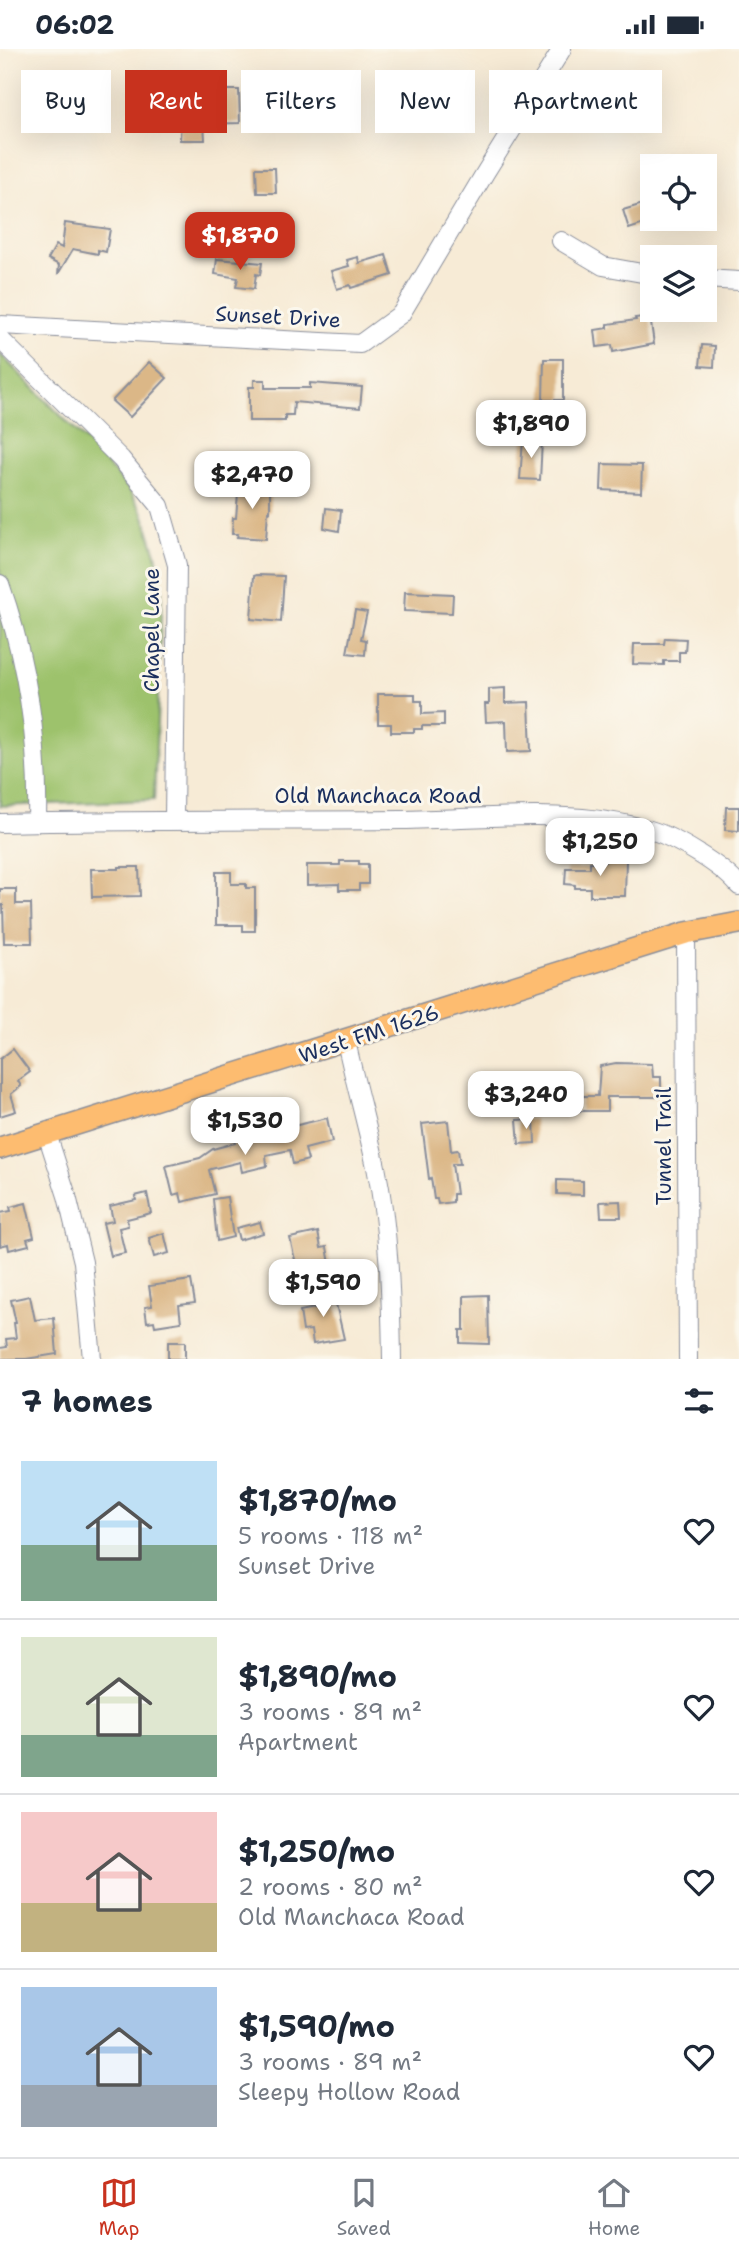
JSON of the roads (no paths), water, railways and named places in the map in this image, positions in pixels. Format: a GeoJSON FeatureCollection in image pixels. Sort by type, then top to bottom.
{"type":"FeatureCollection","features":[{"type":"Feature","properties":{"kind":"main road","name":"West FM 1626"},"geometry":{"type":"LineString","coordinates":[[0,1148],[686,933],[739,923]]}},
{"type":"Feature","properties":{"kind":"street","name":"Sunset Drive"},"geometry":{"type":"LineString","coordinates":[[0,325],[360,344],[401,314],[562,49]]}},
{"type":"Feature","properties":{"kind":"street"},"geometry":{"type":"LineString","coordinates":[[561,241],[603,266],[640,273]]}},
{"type":"Feature","properties":{"kind":"street"},"geometry":{"type":"LineString","coordinates":[[717,280],[739,281]]}},
{"type":"Feature","properties":{"kind":"street","name":"Chapel Lane"},"geometry":{"type":"LineString","coordinates":[[0,338],[121,459],[160,506],[177,565],[174,820]]}},
{"type":"Feature","properties":{"kind":"street"},"geometry":{"type":"LineString","coordinates":[[0,584],[24,663],[37,754],[37,822]]}},
{"type":"Feature","properties":{"kind":"street","name":"Old Manchaca Road"},"geometry":{"type":"LineString","coordinates":[[0,823],[525,817],[600,820],[651,830],[666,836],[720,866],[739,886]]}},
{"type":"Feature","properties":{"kind":"street","name":"Tunnel Trail"},"geometry":{"type":"LineString","coordinates":[[686,933],[688,1359]]}},
{"type":"Feature","properties":{"kind":"street"},"geometry":{"type":"LineString","coordinates":[[346,1041],[376,1167],[386,1232],[392,1359]]}},
{"type":"Feature","properties":{"kind":"street"},"geometry":{"type":"LineString","coordinates":[[47,1134],[67,1196],[83,1262],[92,1359]]}}]}
